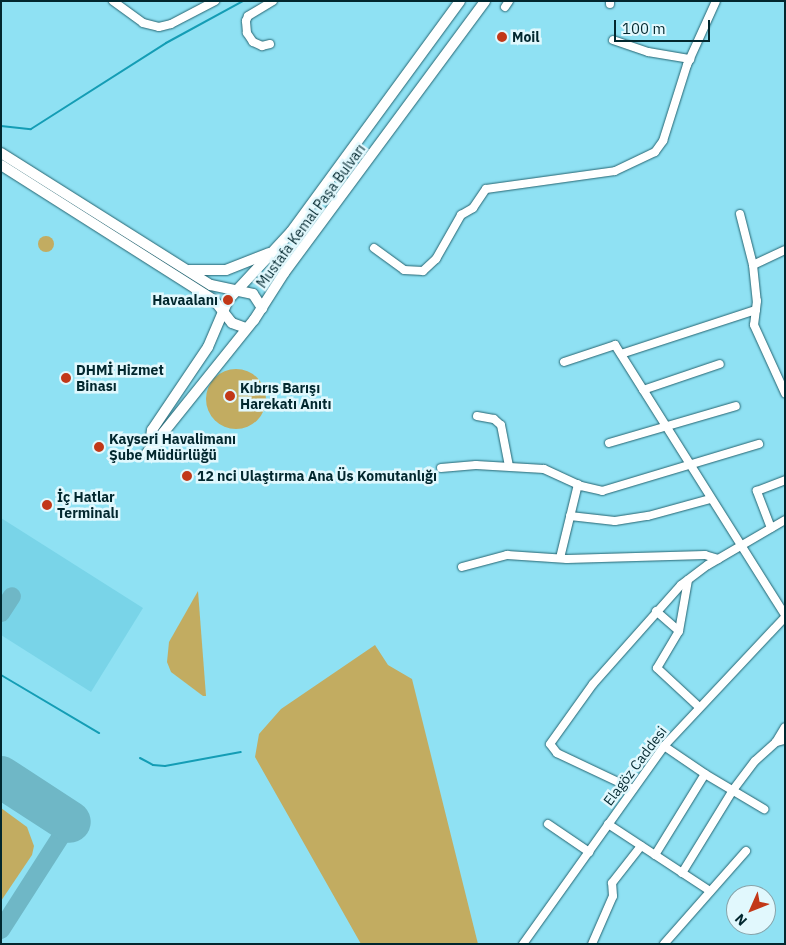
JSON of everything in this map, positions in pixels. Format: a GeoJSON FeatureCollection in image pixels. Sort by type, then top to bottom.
{"type":"FeatureCollection","features":[{"type":"Feature","properties":{"kind":"main road","name":"Mustafa Kemal Paşa Bulvarı"},"geometry":{"type":"LineString","coordinates":[[156,445],[151,437],[152,430],[208,347],[228,300],[280,246],[460,1]]}},
{"type":"Feature","properties":{"kind":"main road","name":"Mustafa Kemal Paşa Bulvarı"},"geometry":{"type":"LineString","coordinates":[[147,453],[156,445],[262,308],[284,273],[485,1]]}},
{"type":"Feature","properties":{"kind":"main road"},"geometry":{"type":"LineString","coordinates":[[1,153],[211,286],[239,289],[253,294],[262,308]]}},
{"type":"Feature","properties":{"kind":"main road"},"geometry":{"type":"LineString","coordinates":[[1,165],[214,300],[232,323],[246,328]]}},
{"type":"Feature","properties":{"kind":"main road"},"geometry":{"type":"LineString","coordinates":[[185,269],[204,272],[226,270],[259,259],[280,246]]}},
{"type":"Feature","properties":{"kind":"street"},"geometry":{"type":"LineString","coordinates":[[113,1],[143,23],[159,27],[172,24],[215,1]]}},
{"type":"Feature","properties":{"kind":"street"},"geometry":{"type":"LineString","coordinates":[[270,44],[262,46],[253,42],[247,33],[246,21],[248,16],[273,1]]}},
{"type":"Feature","properties":{"kind":"street"},"geometry":{"type":"LineString","coordinates":[[374,248],[404,270],[423,271],[436,260],[460,215],[473,208],[486,189],[610,172],[652,154],[663,141],[690,59],[716,1]]}},
{"type":"Feature","properties":{"kind":"street"},"geometry":{"type":"LineString","coordinates":[[613,40],[648,52],[690,59]]}},
{"type":"Feature","properties":{"kind":"street"},"geometry":{"type":"LineString","coordinates":[[740,214],[753,265],[756,310],[754,325],[785,393]]}},
{"type":"Feature","properties":{"kind":"street"},"geometry":{"type":"LineString","coordinates":[[753,265],[785,250]]}},
{"type":"Feature","properties":{"kind":"street"},"geometry":{"type":"LineString","coordinates":[[621,354],[756,310]]}},
{"type":"Feature","properties":{"kind":"street"},"geometry":{"type":"LineString","coordinates":[[564,362],[615,345],[739,546],[785,616]]}},
{"type":"Feature","properties":{"kind":"street"},"geometry":{"type":"LineString","coordinates":[[643,390],[720,364]]}},
{"type":"Feature","properties":{"kind":"street"},"geometry":{"type":"LineString","coordinates":[[609,443],[736,406]]}},
{"type":"Feature","properties":{"kind":"street"},"geometry":{"type":"LineString","coordinates":[[477,416],[494,419],[501,424],[508,466]]}},
{"type":"Feature","properties":{"kind":"street"},"geometry":{"type":"LineString","coordinates":[[441,468],[508,466],[550,470],[578,484],[602,491],[759,444]]}},
{"type":"Feature","properties":{"kind":"street"},"geometry":{"type":"LineString","coordinates":[[771,528],[757,491],[785,480]]}},
{"type":"Feature","properties":{"kind":"street"},"geometry":{"type":"LineString","coordinates":[[560,558],[578,484]]}},
{"type":"Feature","properties":{"kind":"street"},"geometry":{"type":"LineString","coordinates":[[570,516],[615,521],[710,499]]}},
{"type":"Feature","properties":{"kind":"street"},"geometry":{"type":"LineString","coordinates":[[633,789],[557,754],[550,744],[593,684],[656,612],[688,580],[739,546],[785,520]]}},
{"type":"Feature","properties":{"kind":"street"},"geometry":{"type":"LineString","coordinates":[[462,567],[507,555],[560,558],[706,555],[718,559]]}},
{"type":"Feature","properties":{"kind":"street"},"geometry":{"type":"LineString","coordinates":[[688,580],[679,631],[657,668],[699,707]]}},
{"type":"Feature","properties":{"kind":"street"},"geometry":{"type":"LineString","coordinates":[[656,612],[679,631]]}},
{"type":"Feature","properties":{"kind":"street","name":"Elagöz Caddesi"},"geometry":{"type":"LineString","coordinates":[[524,944],[664,746],[785,616]]}},
{"type":"Feature","properties":{"kind":"street"},"geometry":{"type":"LineString","coordinates":[[682,873],[733,790],[776,742],[785,727]]}},
{"type":"Feature","properties":{"kind":"street"},"geometry":{"type":"LineString","coordinates":[[776,742],[785,740]]}},
{"type":"Feature","properties":{"kind":"street"},"geometry":{"type":"LineString","coordinates":[[664,746],[705,774],[764,809]]}},
{"type":"Feature","properties":{"kind":"street"},"geometry":{"type":"LineString","coordinates":[[655,855],[705,774]]}},
{"type":"Feature","properties":{"kind":"street"},"geometry":{"type":"LineString","coordinates":[[548,824],[589,852]]}},
{"type":"Feature","properties":{"kind":"street"},"geometry":{"type":"LineString","coordinates":[[608,824],[710,891]]}},
{"type":"Feature","properties":{"kind":"street"},"geometry":{"type":"LineString","coordinates":[[592,944],[614,896],[612,883],[641,846]]}},
{"type":"Feature","properties":{"kind":"street"},"geometry":{"type":"LineString","coordinates":[[664,944],[746,851]]}},
{"type":"Feature","properties":{"kind":"shaded area"},"geometry":{"type":"Polygon","coordinates":[[[46,236],[54,244],[46,252],[38,244],[46,236]]]}},
{"type":"Feature","properties":{"kind":"shaded area"},"geometry":{"type":"Polygon","coordinates":[[[236,369],[252,374],[257,378],[261,383],[266,399],[261,415],[257,420],[252,424],[236,429],[220,424],[215,420],[211,415],[206,399],[211,383],[215,378],[220,374],[236,369]]]}},
{"type":"Feature","properties":{"kind":"shaded area"},"geometry":{"type":"Polygon","coordinates":[[[1,518],[143,608],[91,692],[1,635],[1,518]]]}},
{"type":"Feature","properties":{"kind":"shaded area"},"geometry":{"type":"Polygon","coordinates":[[[198,591],[206,696],[203,696],[171,672],[167,662],[169,642],[198,591]]]}},
{"type":"Feature","properties":{"kind":"shaded area"},"geometry":{"type":"Polygon","coordinates":[[[375,645],[388,665],[412,679],[478,944],[361,944],[255,757],[259,734],[281,709],[375,645]]]}},
{"type":"Feature","properties":{"kind":"shaded area"},"geometry":{"type":"Polygon","coordinates":[[[1,808],[27,827],[34,846],[32,855],[1,901],[1,808]]]}},
{"type":"Feature","properties":{"kind":"waterway"},"geometry":{"type":"LineString","coordinates":[[1,126],[31,129],[166,43],[243,1]]}},
{"type":"Feature","properties":{"kind":"waterway"},"geometry":{"type":"LineString","coordinates":[[1,675],[99,733]]}},
{"type":"Feature","properties":{"kind":"waterway"},"geometry":{"type":"LineString","coordinates":[[140,758],[153,765],[165,766],[241,752]]}},
{"type":"Feature","properties":{"kind":"taxiway"},"geometry":{"type":"LineString","coordinates":[[1,613],[12,596]]}},
{"type":"Feature","properties":{"kind":"taxiway"},"geometry":{"type":"LineString","coordinates":[[1,930],[70,822]]}},
{"type":"Feature","properties":{"kind":"runway"},"geometry":{"type":"LineString","coordinates":[[1,777],[70,822]]}},
{"type":"Feature","properties":{"kind":"place","name":"Moil"},"geometry":{"type":"Point","coordinates":[502,37]}},
{"type":"Feature","properties":{"kind":"place","name":"Havaalanı"},"geometry":{"type":"Point","coordinates":[228,300]}},
{"type":"Feature","properties":{"kind":"place","name":"DHMİ Hizmet Binası"},"geometry":{"type":"Point","coordinates":[66,378]}},
{"type":"Feature","properties":{"kind":"place","name":"Kıbrıs Barışı Harekatı Anıtı"},"geometry":{"type":"Point","coordinates":[230,396]}},
{"type":"Feature","properties":{"kind":"place","name":"Kayseri Havalimanı Şube Müdürlüğü"},"geometry":{"type":"Point","coordinates":[99,447]}},
{"type":"Feature","properties":{"kind":"place","name":"12 nci Ulaştırma Ana Üs Komutanlığı"},"geometry":{"type":"Point","coordinates":[187,476]}},
{"type":"Feature","properties":{"kind":"place","name":"İç Hatlar Terminalı"},"geometry":{"type":"Point","coordinates":[47,505]}}]}
